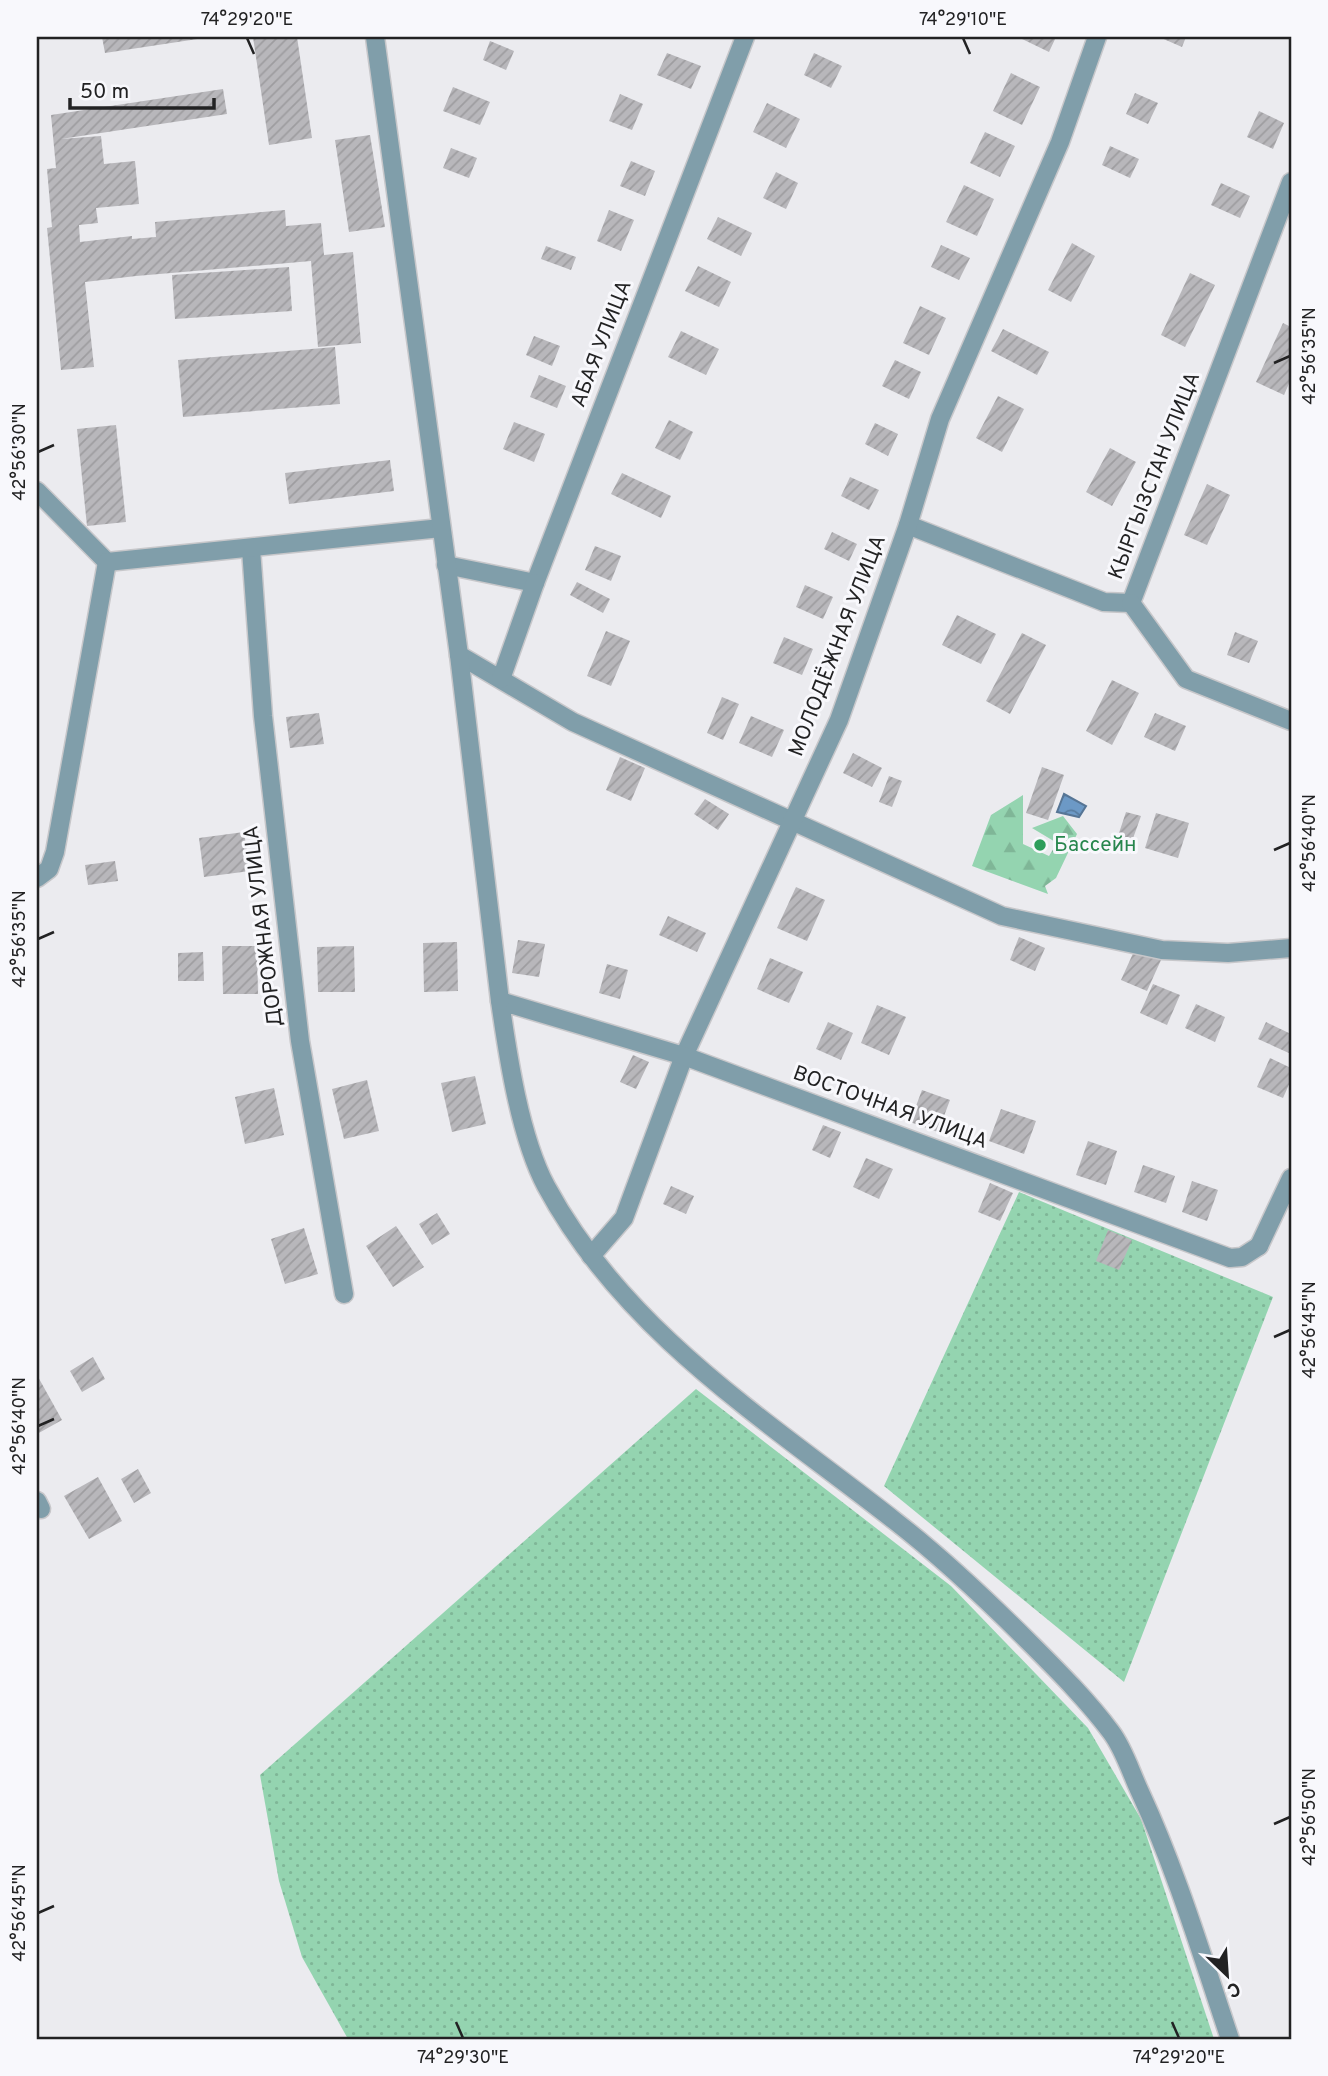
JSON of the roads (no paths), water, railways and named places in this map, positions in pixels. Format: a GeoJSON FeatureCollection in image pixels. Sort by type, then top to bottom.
{"type":"FeatureCollection","features":[{"type":"Feature","properties":{"kind":"street"},"geometry":{"type":"LineString","coordinates":[[375,37],[459,655],[500,1002],[512,1077],[545,1184],[601,1272],[659,1332],[728,1393],[897,1521],[970,1582],[1061,1675],[1113,1734],[1166,1849],[1230,2039]]}},
{"type":"Feature","properties":{"kind":"street","name":"АБАЯ УЛИЦА"},"geometry":{"type":"LineString","coordinates":[[501,679],[535,583],[745,37]]}},
{"type":"Feature","properties":{"kind":"street","name":"МОЛОДЁЖНАЯ УЛИЦА"},"geometry":{"type":"LineString","coordinates":[[591,1255],[624,1218],[684,1056],[839,720],[908,525],[940,419],[1060,142],[1097,37]]}},
{"type":"Feature","properties":{"kind":"street","name":"КЫРГЫЗСТАН УЛИЦА"},"geometry":{"type":"LineString","coordinates":[[908,525],[1104,602],[1131,603],[1291,182]]}},
{"type":"Feature","properties":{"kind":"street"},"geometry":{"type":"LineString","coordinates":[[37,491],[107,562]]}},
{"type":"Feature","properties":{"kind":"street"},"geometry":{"type":"LineString","coordinates":[[107,562],[251,550],[441,528]]}},
{"type":"Feature","properties":{"kind":"street","name":"ДОРОЖНАЯ УЛИЦА"},"geometry":{"type":"LineString","coordinates":[[251,550],[263,716],[300,1041],[345,1294]]}},
{"type":"Feature","properties":{"kind":"street"},"geometry":{"type":"LineString","coordinates":[[37,878],[49,869],[55,852],[107,562]]}},
{"type":"Feature","properties":{"kind":"street"},"geometry":{"type":"LineString","coordinates":[[446,565],[535,583]]}},
{"type":"Feature","properties":{"kind":"street"},"geometry":{"type":"LineString","coordinates":[[1131,603],[1186,679],[1291,721]]}},
{"type":"Feature","properties":{"kind":"street"},"geometry":{"type":"LineString","coordinates":[[459,655],[573,722],[1002,916],[1162,950],[1228,953],[1291,948]]}},
{"type":"Feature","properties":{"kind":"street","name":"ВОСТОЧНАЯ УЛИЦА"},"geometry":{"type":"LineString","coordinates":[[500,1002],[684,1056],[1230,1258],[1242,1257],[1259,1246],[1291,1178]]}},
{"type":"Feature","properties":{"kind":"water","name":"Бассейн"},"geometry":{"type":"Polygon","coordinates":[[[1064,794],[1086,806],[1079,817],[1057,812],[1064,794]]]}},
{"type":"Feature","properties":{"kind":"place","name":"Бассейн"},"geometry":{"type":"Point","coordinates":[1040,845]}}]}
